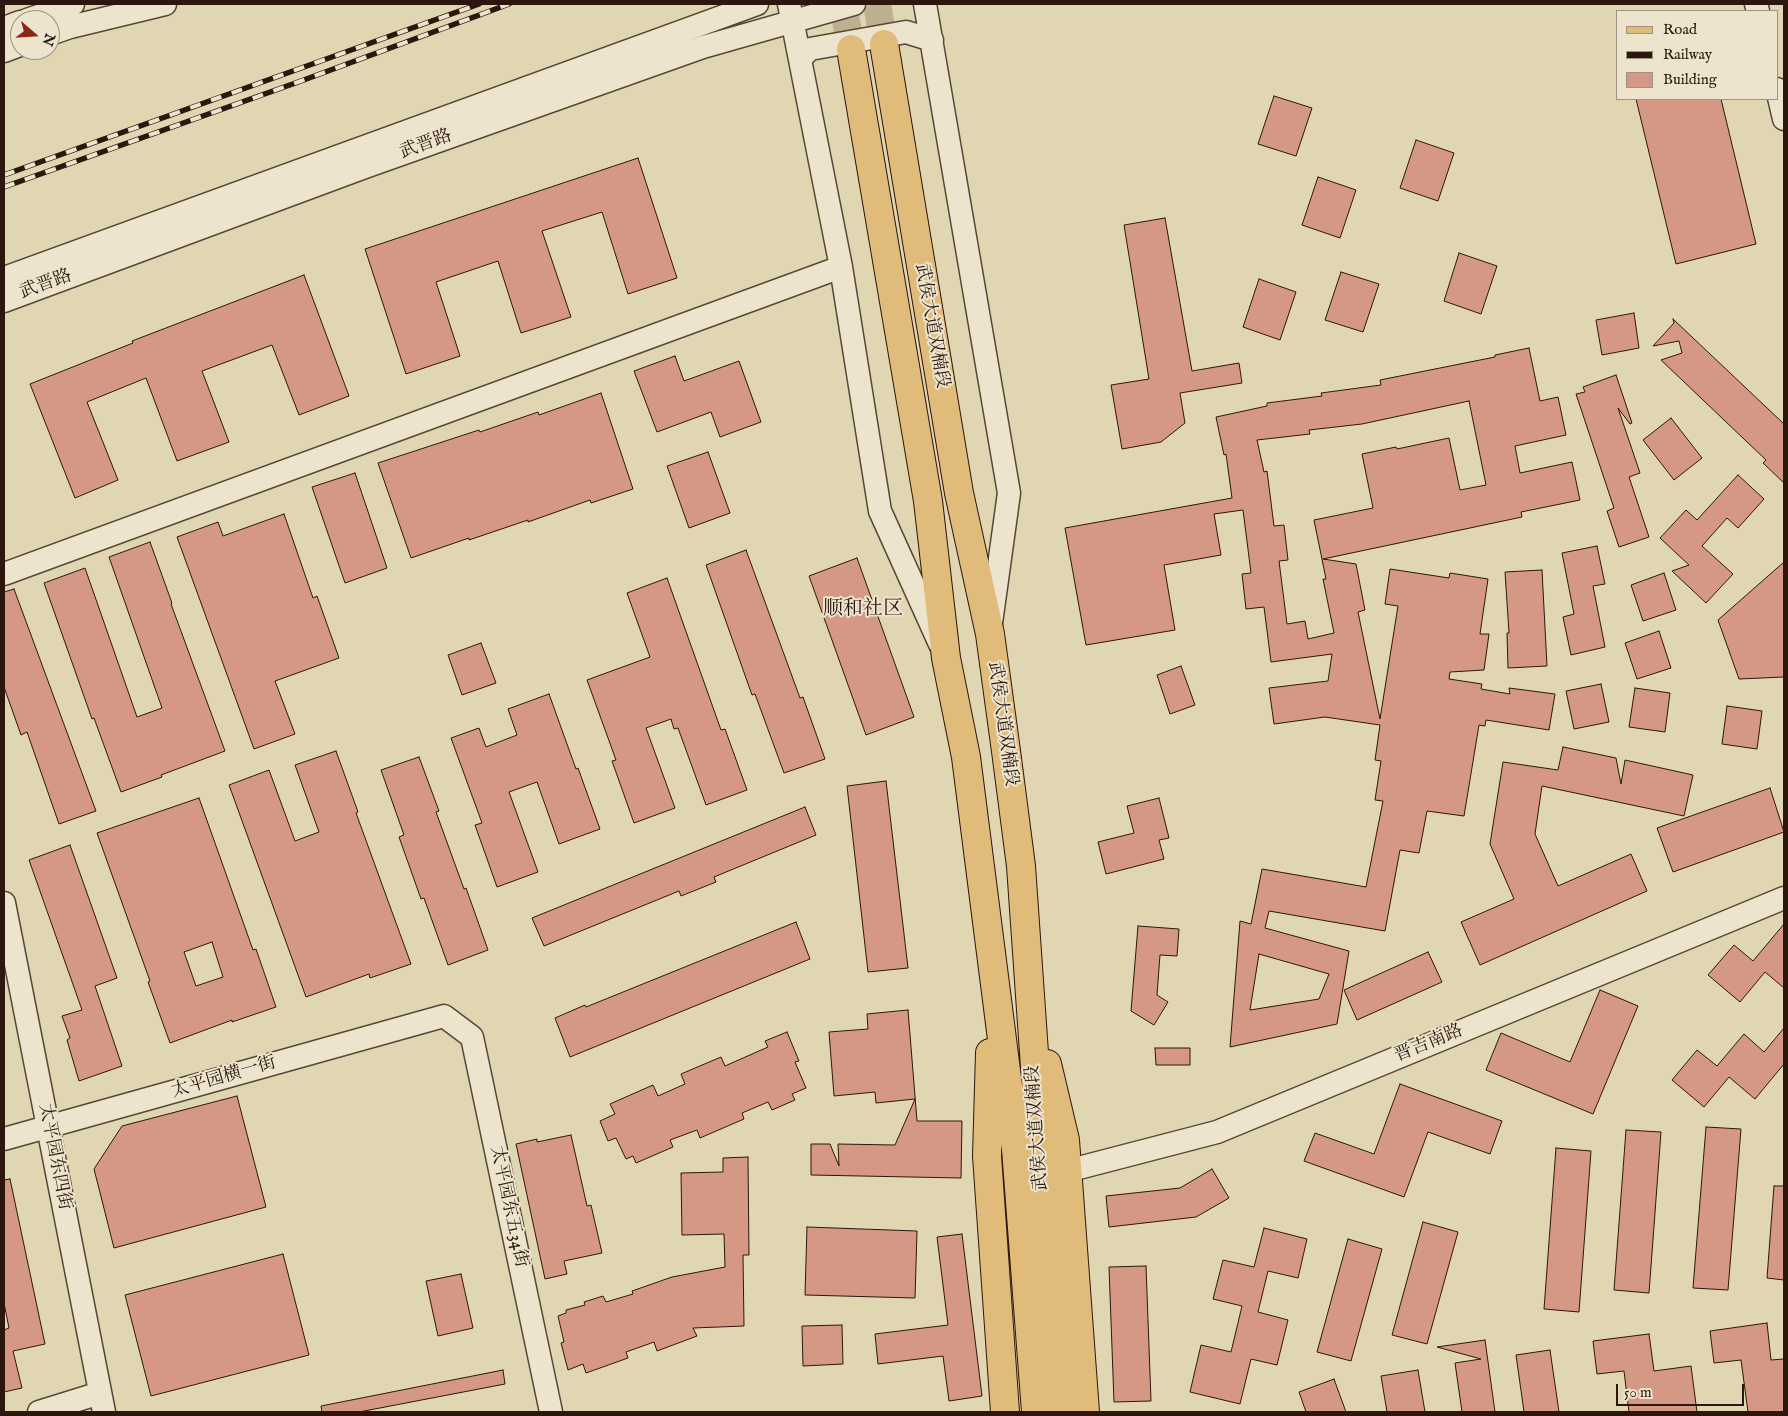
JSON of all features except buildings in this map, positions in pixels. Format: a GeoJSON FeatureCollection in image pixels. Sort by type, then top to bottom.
{"type":"FeatureCollection","features":[{"type":"Feature","properties":{"kind":"main road","name":"武侯大道双楠段"},"geometry":{"type":"LineString","coordinates":[[884,44],[959,493],[990,634],[1021,866],[1028,981],[1028,1149],[1036,1412]]}},
{"type":"Feature","properties":{"kind":"main road","name":"武侯大道双楠段"},"geometry":{"type":"LineString","coordinates":[[851,49],[928,501],[946,658],[966,757],[992,964],[1028,1149],[1059,1412]]}},
{"type":"Feature","properties":{"kind":"main road"},"geometry":{"type":"LineString","coordinates":[[992,964],[987,1156],[1006,1412]]}},
{"type":"Feature","properties":{"kind":"main road"},"geometry":{"type":"LineString","coordinates":[[1028,981],[1064,1140],[1086,1412]]}},
{"type":"Feature","properties":{"kind":"street"},"geometry":{"type":"LineString","coordinates":[[70,14],[165,4]]}},
{"type":"Feature","properties":{"kind":"street","name":"武晋路"},"geometry":{"type":"LineString","coordinates":[[4,278],[757,4]]}},
{"type":"Feature","properties":{"kind":"street","name":"武晋路"},"geometry":{"type":"LineString","coordinates":[[4,301],[365,167],[684,54],[791,13],[854,4]]}},
{"type":"Feature","properties":{"kind":"street"},"geometry":{"type":"LineString","coordinates":[[925,4],[1009,493],[990,634]]}},
{"type":"Feature","properties":{"kind":"street"},"geometry":{"type":"LineString","coordinates":[[791,13],[841,267],[880,511],[946,658]]}},
{"type":"Feature","properties":{"kind":"street"},"geometry":{"type":"LineString","coordinates":[[800,59],[810,49],[906,32],[932,40]]}},
{"type":"Feature","properties":{"kind":"street"},"geometry":{"type":"LineString","coordinates":[[1778,93],[1784,119]]}},
{"type":"Feature","properties":{"kind":"street"},"geometry":{"type":"LineString","coordinates":[[4,574],[841,267]]}},
{"type":"Feature","properties":{"kind":"street","name":"晋吉南路"},"geometry":{"type":"LineString","coordinates":[[1067,1171],[1217,1132],[1784,898]]}},
{"type":"Feature","properties":{"kind":"street","name":"太平园东四街"},"geometry":{"type":"LineString","coordinates":[[4,903],[102,1403]]}},
{"type":"Feature","properties":{"kind":"street","name":"太平园横一街"},"geometry":{"type":"LineString","coordinates":[[4,1139],[444,1016]]}},
{"type":"Feature","properties":{"kind":"street","name":"太平园东五34街"},"geometry":{"type":"LineString","coordinates":[[444,1016],[472,1036],[551,1412]]}},
{"type":"Feature","properties":{"kind":"street"},"geometry":{"type":"LineString","coordinates":[[39,1412],[102,1403]]}},
{"type":"Feature","properties":{"kind":"tunnel"},"geometry":{"type":"LineString","coordinates":[[843,4],[851,49]]}},
{"type":"Feature","properties":{"kind":"tunnel"},"geometry":{"type":"LineString","coordinates":[[877,4],[884,44]]}},
{"type":"Feature","properties":{"kind":"railway"},"geometry":{"type":"LineString","coordinates":[[4,175],[479,4]]}},
{"type":"Feature","properties":{"kind":"railway"},"geometry":{"type":"LineString","coordinates":[[4,187],[301,81],[509,4]]}},
{"type":"Feature","properties":{"kind":"district","name":"顺和社区"},"geometry":{"type":"Point","coordinates":[863,610]}}]}
